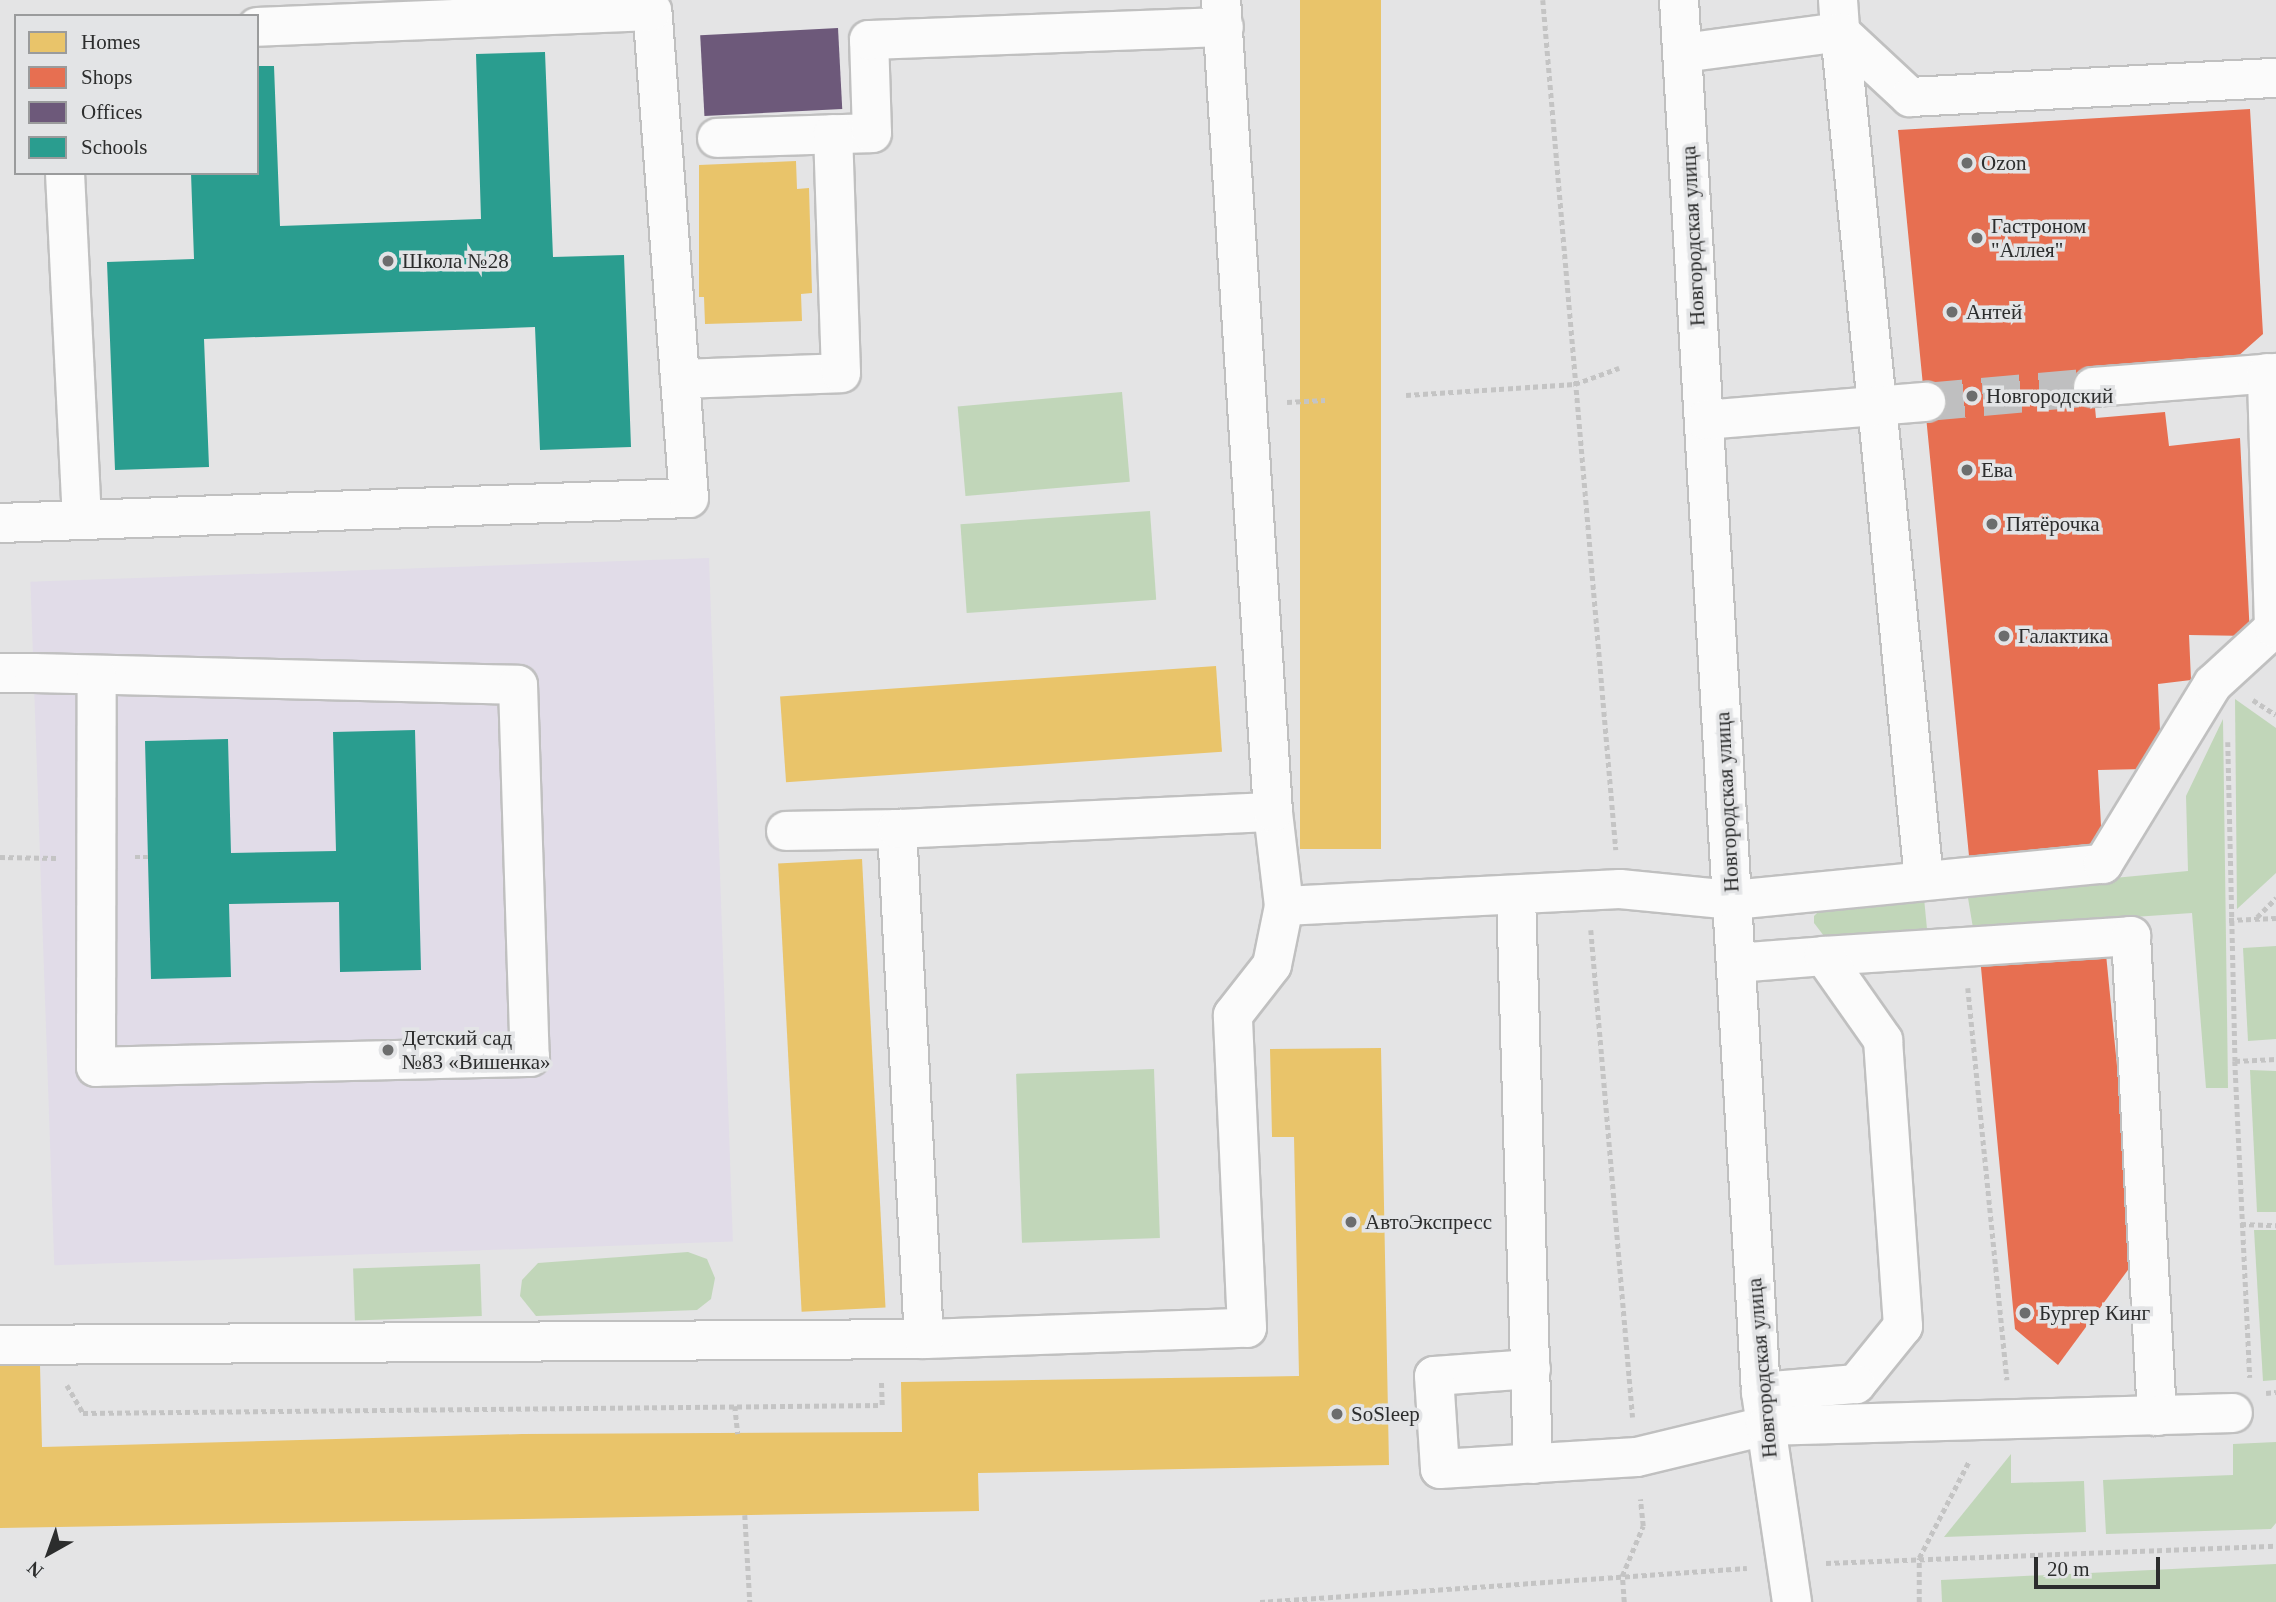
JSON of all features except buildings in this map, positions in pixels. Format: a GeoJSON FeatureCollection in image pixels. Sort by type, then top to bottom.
{"type":"FeatureCollection","features":[{"type":"Feature","properties":{"kind":"street","name":"Новгородская улица"},"geometry":{"type":"LineString","coordinates":[[1679,0],[1763,1409],[1788,1584]]}},
{"type":"Feature","properties":{"kind":"street"},"geometry":{"type":"LineString","coordinates":[[0,523],[689,498],[652,11],[259,27]]}},
{"type":"Feature","properties":{"kind":"street"},"geometry":{"type":"LineString","coordinates":[[0,1345],[924,1339],[1247,1328],[1233,1014],[1272,965],[1284,906],[1273,812],[1222,14],[869,40],[872,133],[717,138]]}},
{"type":"Feature","properties":{"kind":"street"},"geometry":{"type":"LineString","coordinates":[[1683,53],[1839,16]]}},
{"type":"Feature","properties":{"kind":"street"},"geometry":{"type":"LineString","coordinates":[[1839,16],[1910,97],[2276,78]]}},
{"type":"Feature","properties":{"kind":"street"},"geometry":{"type":"LineString","coordinates":[[1839,16],[1880,406],[1924,880]]}},
{"type":"Feature","properties":{"kind":"street"},"geometry":{"type":"LineString","coordinates":[[680,379],[841,373],[833,134]]}},
{"type":"Feature","properties":{"kind":"street"},"geometry":{"type":"LineString","coordinates":[[65,175],[82,520]]}},
{"type":"Feature","properties":{"kind":"street"},"geometry":{"type":"LineString","coordinates":[[1284,906],[1620,889],[1733,900],[2103,864],[2213,684],[2274,628],[2272,373],[2093,387]]}},
{"type":"Feature","properties":{"kind":"street"},"geometry":{"type":"LineString","coordinates":[[1705,420],[1926,402]]}},
{"type":"Feature","properties":{"kind":"street"},"geometry":{"type":"LineString","coordinates":[[0,674],[97,675],[519,685],[530,1057],[96,1067],[97,675]]}},
{"type":"Feature","properties":{"kind":"street"},"geometry":{"type":"LineString","coordinates":[[786,831],[897,829],[1273,812]]}},
{"type":"Feature","properties":{"kind":"street"},"geometry":{"type":"LineString","coordinates":[[897,829],[924,1339]]}},
{"type":"Feature","properties":{"kind":"street"},"geometry":{"type":"LineString","coordinates":[[1516,896],[1533,1464]]}},
{"type":"Feature","properties":{"kind":"street"},"geometry":{"type":"LineString","coordinates":[[1737,963],[2131,936],[2157,1416]]}},
{"type":"Feature","properties":{"kind":"street"},"geometry":{"type":"LineString","coordinates":[[1531,1369],[1434,1376],[1440,1469],[1637,1457],[1763,1409],[1856,1384],[1903,1326],[1883,1040],[1824,956]]}},
{"type":"Feature","properties":{"kind":"street"},"geometry":{"type":"LineString","coordinates":[[1763,1409],[2157,1416],[2245,1396]]}},
{"type":"Feature","properties":{"kind":"path"},"geometry":{"type":"LineString","coordinates":[[1543,0],[1620,889],[1590,931],[1643,1526],[1622,1576],[1623,1602]]}},
{"type":"Feature","properties":{"kind":"path"},"geometry":{"type":"LineString","coordinates":[[1406,395],[1575,384],[1619,368]]}},
{"type":"Feature","properties":{"kind":"path"},"geometry":{"type":"LineString","coordinates":[[2247,696],[2276,715]]}},
{"type":"Feature","properties":{"kind":"path"},"geometry":{"type":"LineString","coordinates":[[2228,739],[2229,920],[2245,1396],[2276,1392]]}},
{"type":"Feature","properties":{"kind":"path"},"geometry":{"type":"LineString","coordinates":[[2256,917],[2276,898]]}},
{"type":"Feature","properties":{"kind":"path"},"geometry":{"type":"LineString","coordinates":[[2229,920],[2276,918]]}},
{"type":"Feature","properties":{"kind":"path"},"geometry":{"type":"LineString","coordinates":[[1963,947],[2008,1384]]}},
{"type":"Feature","properties":{"kind":"path"},"geometry":{"type":"LineString","coordinates":[[2235,1061],[2276,1059]]}},
{"type":"Feature","properties":{"kind":"path"},"geometry":{"type":"LineString","coordinates":[[2241,1224],[2276,1225]]}},
{"type":"Feature","properties":{"kind":"path"},"geometry":{"type":"LineString","coordinates":[[735,1406],[738,1434]]}},
{"type":"Feature","properties":{"kind":"path"},"geometry":{"type":"LineString","coordinates":[[745,1515],[750,1602]]}},
{"type":"Feature","properties":{"kind":"path"},"geometry":{"type":"LineString","coordinates":[[1260,1602],[1622,1576],[1788,1584],[1919,1558],[2276,1546]]}},
{"type":"Feature","properties":{"kind":"path"},"geometry":{"type":"LineString","coordinates":[[1919,1558],[1919,1602]]}},
{"type":"Feature","properties":{"kind":"shaded area","name":"Детский сад №83 «Вишенка»"},"geometry":{"type":"Polygon","coordinates":[[[709,558],[733,1242],[54,1265],[30,582],[709,558]]]}},
{"type":"Feature","properties":{"kind":"green space"},"geometry":{"type":"Polygon","coordinates":[[[1122,392],[1130,482],[965,496],[958,406],[1122,392]]]}},
{"type":"Feature","properties":{"kind":"green space"},"geometry":{"type":"Polygon","coordinates":[[[1150,511],[1156,600],[967,613],[960,524],[1150,511]]]}},
{"type":"Feature","properties":{"kind":"green space"},"geometry":{"type":"Polygon","coordinates":[[[2235,699],[2276,728],[2276,873],[2237,909],[2235,699]]]}},
{"type":"Feature","properties":{"kind":"green space"},"geometry":{"type":"Polygon","coordinates":[[[2223,719],[2228,1088],[2206,1088],[2192,913],[1973,928],[1967,892],[2188,871],[2186,796],[2223,719]]]}},
{"type":"Feature","properties":{"kind":"green space"},"geometry":{"type":"Polygon","coordinates":[[[1924,898],[1927,929],[1824,936],[1814,923],[1814,916],[1824,906],[1924,898]]]}},
{"type":"Feature","properties":{"kind":"green space"},"geometry":{"type":"Polygon","coordinates":[[[2276,946],[2276,1039],[2248,1041],[2243,948],[2276,946]]]}},
{"type":"Feature","properties":{"kind":"green space"},"geometry":{"type":"Polygon","coordinates":[[[1154,1069],[1160,1238],[1022,1243],[1016,1074],[1154,1069]]]}},
{"type":"Feature","properties":{"kind":"green space"},"geometry":{"type":"Polygon","coordinates":[[[2250,1070],[2276,1071],[2276,1212],[2257,1212],[2250,1070]]]}},
{"type":"Feature","properties":{"kind":"green space"},"geometry":{"type":"Polygon","coordinates":[[[2254,1230],[2276,1230],[2276,1380],[2263,1381],[2254,1230]]]}},
{"type":"Feature","properties":{"kind":"green space"},"geometry":{"type":"Polygon","coordinates":[[[688,1252],[707,1259],[715,1278],[711,1299],[697,1310],[536,1316],[520,1296],[522,1280],[538,1263],[688,1252]]]}},
{"type":"Feature","properties":{"kind":"green space"},"geometry":{"type":"Polygon","coordinates":[[[480,1264],[482,1316],[355,1320],[353,1268],[480,1264]]]}},
{"type":"Feature","properties":{"kind":"green space"},"geometry":{"type":"Polygon","coordinates":[[[2276,1442],[2276,1523],[2271,1529],[2106,1534],[2103,1480],[2233,1475],[2233,1444],[2276,1442]]]}},
{"type":"Feature","properties":{"kind":"green space"},"geometry":{"type":"Polygon","coordinates":[[[2011,1454],[2011,1483],[2084,1481],[2086,1532],[1944,1537],[2011,1454]]]}},
{"type":"Feature","properties":{"kind":"green space"},"geometry":{"type":"Polygon","coordinates":[[[2276,1564],[2276,1602],[1942,1602],[1941,1580],[2276,1564]]]}},
{"type":"Feature","properties":{"kind":"tunnel"},"geometry":{"type":"LineString","coordinates":[[1926,402],[2093,387]]}},
{"type":"Feature","properties":{"kind":"place","name":"Ozon"},"geometry":{"type":"Point","coordinates":[1967,163]}},
{"type":"Feature","properties":{"kind":"place","name":"Гастроном \"Аллея\""},"geometry":{"type":"Point","coordinates":[1977,238]}},
{"type":"Feature","properties":{"kind":"place","name":"Школа №28"},"geometry":{"type":"Point","coordinates":[388,261]}},
{"type":"Feature","properties":{"kind":"place","name":"Антей"},"geometry":{"type":"Point","coordinates":[1952,312]}},
{"type":"Feature","properties":{"kind":"place","name":"Новгородский"},"geometry":{"type":"Point","coordinates":[1972,396]}},
{"type":"Feature","properties":{"kind":"place","name":"Ева"},"geometry":{"type":"Point","coordinates":[1967,470]}},
{"type":"Feature","properties":{"kind":"place","name":"Пятёрочка"},"geometry":{"type":"Point","coordinates":[1992,524]}},
{"type":"Feature","properties":{"kind":"place","name":"Галактика"},"geometry":{"type":"Point","coordinates":[2004,636]}},
{"type":"Feature","properties":{"kind":"place","name":"Детский сад №83 «Вишенка»"},"geometry":{"type":"Point","coordinates":[388,1050]}},
{"type":"Feature","properties":{"kind":"place","name":"АвтоЭкспресс"},"geometry":{"type":"Point","coordinates":[1351,1222]}},
{"type":"Feature","properties":{"kind":"place","name":"Бургер Кинг"},"geometry":{"type":"Point","coordinates":[2025,1313]}},
{"type":"Feature","properties":{"kind":"place","name":"SoSleep"},"geometry":{"type":"Point","coordinates":[1337,1414]}}]}
